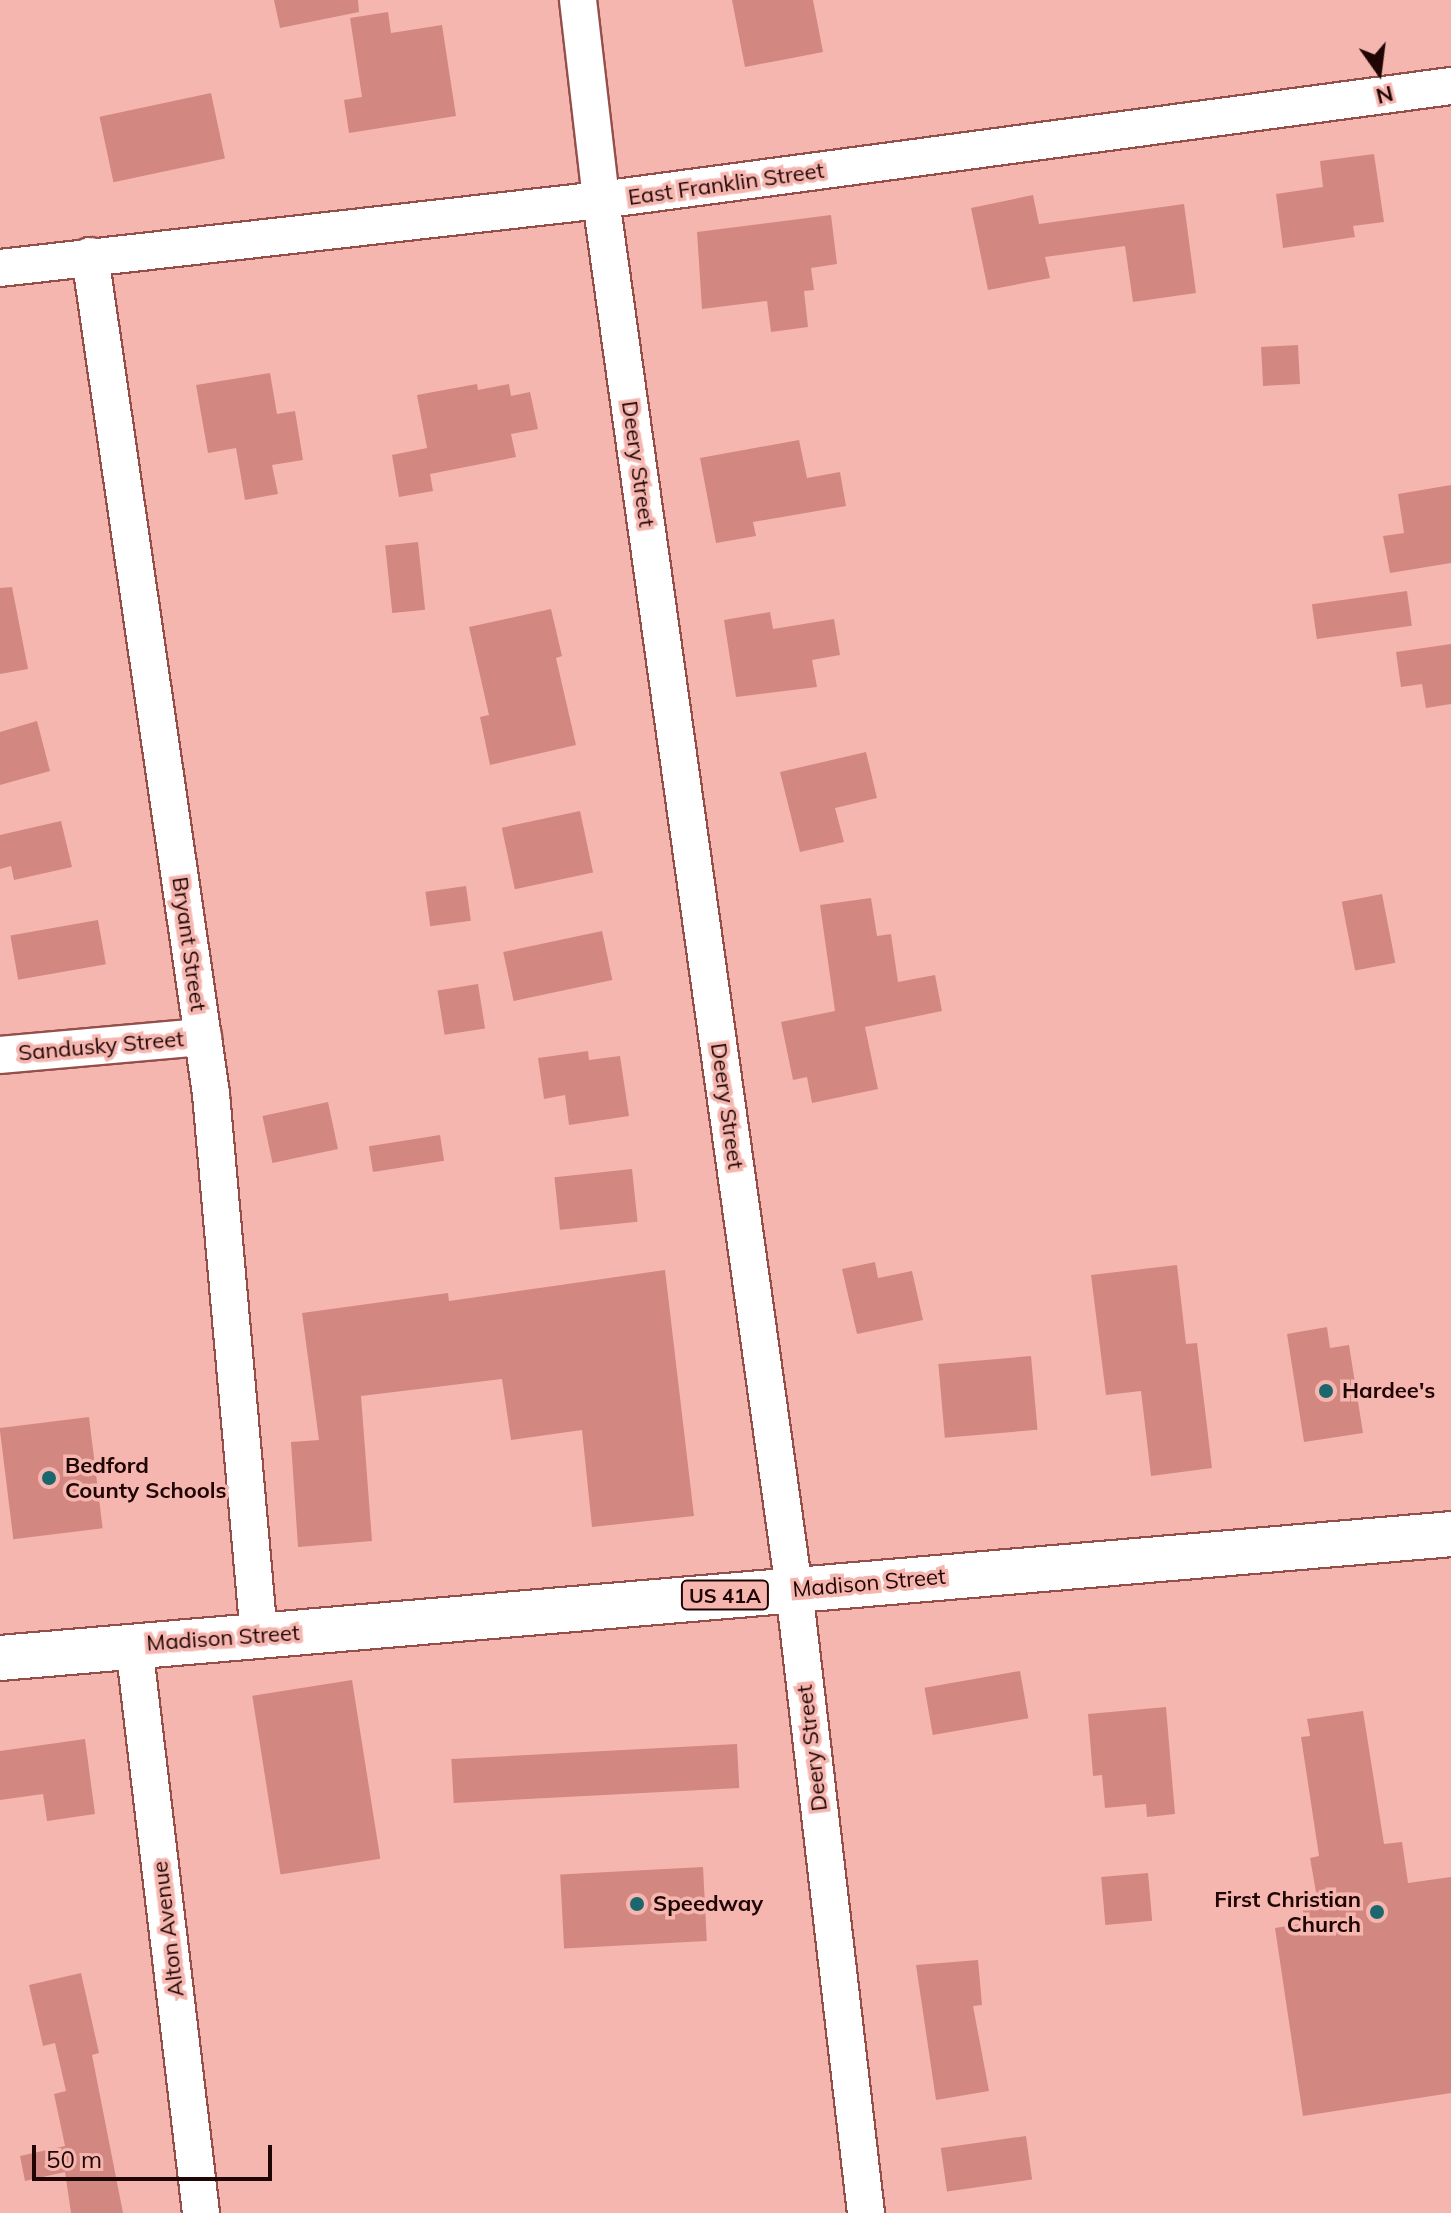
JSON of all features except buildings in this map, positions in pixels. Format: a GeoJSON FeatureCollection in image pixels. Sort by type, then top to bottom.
{"type":"FeatureCollection","features":[{"type":"Feature","properties":{"kind":"main road","name":"Madison Street"},"geometry":{"type":"LineString","coordinates":[[0,1658],[1451,1534]]}},
{"type":"Feature","properties":{"kind":"street","name":"Deery Street"},"geometry":{"type":"LineString","coordinates":[[578,0],[601,200],[794,1589],[866,2213]]}},
{"type":"Feature","properties":{"kind":"street","name":"East Franklin Street"},"geometry":{"type":"LineString","coordinates":[[0,268],[601,200],[1451,86]]}},
{"type":"Feature","properties":{"kind":"street","name":"Bryant Street"},"geometry":{"type":"LineString","coordinates":[[90,256],[203,1037],[259,1636]]}},
{"type":"Feature","properties":{"kind":"street","name":"Sandusky Street"},"geometry":{"type":"LineString","coordinates":[[0,1055],[203,1037]]}},
{"type":"Feature","properties":{"kind":"street","name":"Alton Avenue"},"geometry":{"type":"LineString","coordinates":[[134,1645],[201,2213]]}},
{"type":"Feature","properties":{"kind":"place","name":"Hardee's"},"geometry":{"type":"Point","coordinates":[1326,1391]}},
{"type":"Feature","properties":{"kind":"place","name":"Bedford County Schools"},"geometry":{"type":"Point","coordinates":[49,1478]}},
{"type":"Feature","properties":{"kind":"place","name":"Speedway"},"geometry":{"type":"Point","coordinates":[637,1904]}},
{"type":"Feature","properties":{"kind":"place","name":"First Christian Church"},"geometry":{"type":"Point","coordinates":[1377,1912]}}]}
